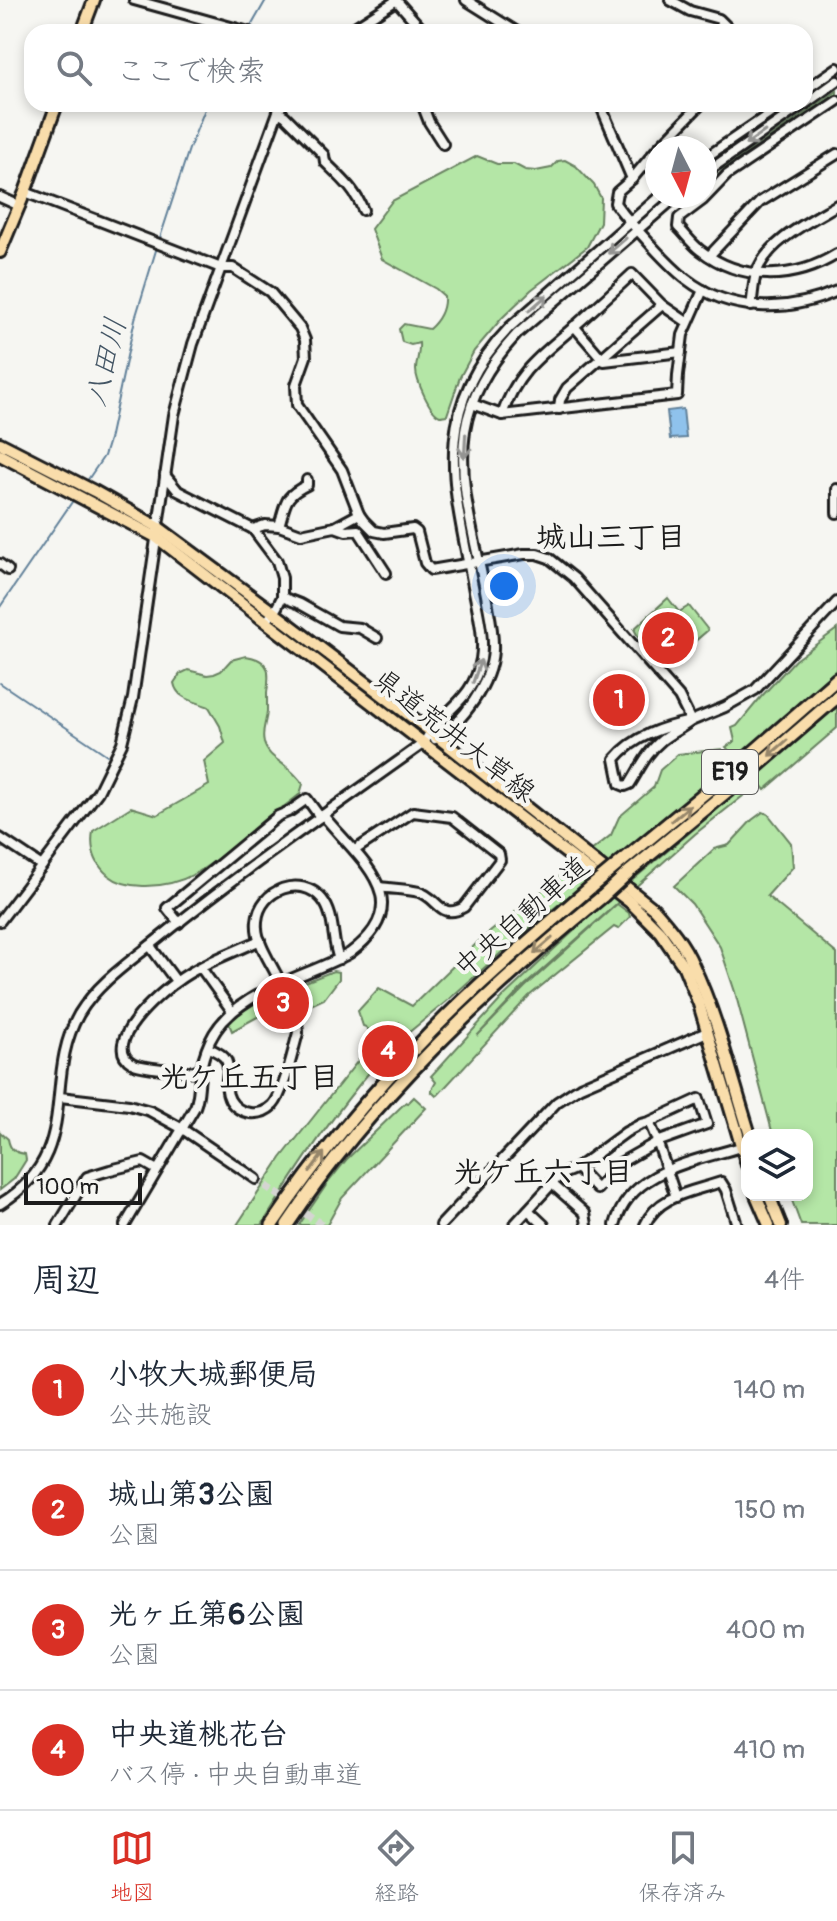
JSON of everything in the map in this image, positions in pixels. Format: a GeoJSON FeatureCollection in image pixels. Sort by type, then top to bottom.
{"type":"FeatureCollection","features":[{"type":"Feature","properties":{"kind":"highway","name":"中央自動車道"},"geometry":{"type":"LineString","coordinates":[[272,1225],[332,1142],[433,1030],[492,973],[837,679]]}},
{"type":"Feature","properties":{"kind":"highway","name":"中央自動車道"},"geometry":{"type":"LineString","coordinates":[[287,1225],[376,1109],[442,1040],[547,942],[837,697]]}},
{"type":"Feature","properties":{"kind":"main road"},"geometry":{"type":"LineString","coordinates":[[85,24],[94,0]]}},
{"type":"Feature","properties":{"kind":"main road"},"geometry":{"type":"LineString","coordinates":[[0,252],[54,112]]}},
{"type":"Feature","properties":{"kind":"main road","name":"県道荒井大草線"},"geometry":{"type":"LineString","coordinates":[[0,443],[71,486]]}},
{"type":"Feature","properties":{"kind":"main road","name":"県道荒井大草線"},"geometry":{"type":"LineString","coordinates":[[0,455],[71,486],[157,532],[434,735],[639,896],[670,927],[692,963],[703,988],[748,1129]]}},
{"type":"Feature","properties":{"kind":"main road","name":"県道荒井大草線"},"geometry":{"type":"LineString","coordinates":[[270,616],[424,743],[646,916],[684,967],[699,1004],[741,1137]]}},
{"type":"Feature","properties":{"kind":"main road"},"geometry":{"type":"LineString","coordinates":[[759,1201],[769,1225]]}},
{"type":"Feature","properties":{"kind":"main road"},"geometry":{"type":"LineString","coordinates":[[771,1201],[781,1225]]}},
{"type":"Feature","properties":{"kind":"street"},"geometry":{"type":"LineString","coordinates":[[134,0],[220,24]]}},
{"type":"Feature","properties":{"kind":"street"},"geometry":{"type":"LineString","coordinates":[[358,24],[396,0],[417,24]]}},
{"type":"Feature","properties":{"kind":"street"},"geometry":{"type":"LineString","coordinates":[[466,0],[504,24]]}},
{"type":"Feature","properties":{"kind":"street"},"geometry":{"type":"LineString","coordinates":[[670,0],[690,11],[719,19],[724,24]]}},
{"type":"Feature","properties":{"kind":"street"},"geometry":{"type":"LineString","coordinates":[[813,84],[837,68]]}},
{"type":"Feature","properties":{"kind":"street"},"geometry":{"type":"LineString","coordinates":[[813,98],[837,81]]}},
{"type":"Feature","properties":{"kind":"street"},"geometry":{"type":"LineString","coordinates":[[837,101],[727,175],[703,200],[679,218],[678,227],[699,249],[723,265],[756,274],[792,273],[823,263],[837,254]]}},
{"type":"Feature","properties":{"kind":"street"},"geometry":{"type":"LineString","coordinates":[[0,921],[98,792],[122,743],[133,698],[174,415],[193,344],[280,112]]}},
{"type":"Feature","properties":{"kind":"street"},"geometry":{"type":"LineString","coordinates":[[283,112],[324,155],[325,162],[350,186],[363,210]]}},
{"type":"Feature","properties":{"kind":"street"},"geometry":{"type":"LineString","coordinates":[[425,112],[443,144]]}},
{"type":"Feature","properties":{"kind":"street"},"geometry":{"type":"LineString","coordinates":[[603,112],[632,179]]}},
{"type":"Feature","properties":{"kind":"street"},"geometry":{"type":"LineString","coordinates":[[670,136],[693,112]]}},
{"type":"Feature","properties":{"kind":"street"},"geometry":{"type":"LineString","coordinates":[[717,150],[772,112]]}},
{"type":"Feature","properties":{"kind":"street"},"geometry":{"type":"LineString","coordinates":[[717,165],[793,112]]}},
{"type":"Feature","properties":{"kind":"street"},"geometry":{"type":"LineString","coordinates":[[709,256],[760,202],[837,154]]}},
{"type":"Feature","properties":{"kind":"street"},"geometry":{"type":"LineString","coordinates":[[645,164],[617,192],[615,203],[671,267],[688,281],[725,300],[751,306],[791,306],[837,291]]}},
{"type":"Feature","properties":{"kind":"street"},"geometry":{"type":"LineString","coordinates":[[25,192],[221,268],[233,268],[270,292],[300,328],[305,340],[306,357],[296,385],[297,405],[342,470],[359,514],[374,531],[384,533],[413,529],[417,532],[425,563],[431,570],[524,554],[537,554],[558,564],[574,578],[679,697],[691,721]]}},
{"type":"Feature","properties":{"kind":"street"},"geometry":{"type":"LineString","coordinates":[[0,197],[20,206]]}},
{"type":"Feature","properties":{"kind":"street"},"geometry":{"type":"LineString","coordinates":[[751,306],[756,274],[765,257],[785,237],[837,205]]}},
{"type":"Feature","properties":{"kind":"street"},"geometry":{"type":"LineString","coordinates":[[434,735],[467,693],[478,671],[482,640],[456,497],[453,460],[457,422],[467,390],[489,351],[510,327],[646,208]]}},
{"type":"Feature","properties":{"kind":"street"},"geometry":{"type":"LineString","coordinates":[[0,1204],[25,1184],[43,1161],[54,1133],[70,1032],[98,989],[211,897],[424,743],[475,699],[489,673],[493,638],[468,510],[464,470],[465,432],[472,404],[484,376],[517,334],[662,208]]}},
{"type":"Feature","properties":{"kind":"street"},"geometry":{"type":"LineString","coordinates":[[502,415],[509,394],[536,358],[632,274],[662,305],[687,322]]}},
{"type":"Feature","properties":{"kind":"street"},"geometry":{"type":"LineString","coordinates":[[472,404],[502,415],[677,395],[683,335],[703,290]]}},
{"type":"Feature","properties":{"kind":"street"},"geometry":{"type":"LineString","coordinates":[[559,409],[567,388],[662,305]]}},
{"type":"Feature","properties":{"kind":"street"},"geometry":{"type":"LineString","coordinates":[[574,326],[604,361],[681,352]]}},
{"type":"Feature","properties":{"kind":"street"},"geometry":{"type":"LineString","coordinates":[[618,344],[629,357]]}},
{"type":"Feature","properties":{"kind":"street"},"geometry":{"type":"LineString","coordinates":[[165,475],[178,491],[253,529],[277,561],[282,578],[282,597],[270,616]]}},
{"type":"Feature","properties":{"kind":"street"},"geometry":{"type":"LineString","coordinates":[[279,526],[292,492],[307,485],[307,480]]}},
{"type":"Feature","properties":{"kind":"street"},"geometry":{"type":"LineString","coordinates":[[837,489],[837,513]]}},
{"type":"Feature","properties":{"kind":"street"},"geometry":{"type":"LineString","coordinates":[[253,529],[265,525],[279,526],[301,534],[335,527],[359,514]]}},
{"type":"Feature","properties":{"kind":"street"},"geometry":{"type":"LineString","coordinates":[[335,527],[346,531],[358,530],[386,573]]}},
{"type":"Feature","properties":{"kind":"street"},"geometry":{"type":"LineString","coordinates":[[282,597],[339,626],[360,628],[377,638]]}},
{"type":"Feature","properties":{"kind":"street"},"geometry":{"type":"LineString","coordinates":[[691,721],[663,739],[649,753],[630,784],[620,784],[615,759],[624,748],[637,739],[725,707],[755,690],[837,602]]}},
{"type":"Feature","properties":{"kind":"street"},"geometry":{"type":"LineString","coordinates":[[125,1225],[191,1114],[198,1099],[200,1072],[219,1026],[232,1011],[262,993],[339,959],[361,944],[374,927],[381,906],[380,887],[355,850],[307,799],[278,816],[167,908],[179,923]]}},
{"type":"Feature","properties":{"kind":"street"},"geometry":{"type":"LineString","coordinates":[[355,850],[413,812],[452,817],[499,854],[500,860],[464,907],[456,911],[446,911],[423,893],[380,887]]}},
{"type":"Feature","properties":{"kind":"street"},"geometry":{"type":"LineString","coordinates":[[0,838],[42,866]]}},
{"type":"Feature","properties":{"kind":"street"},"geometry":{"type":"LineString","coordinates":[[208,1048],[223,1056],[227,1062],[227,1087],[231,1102],[248,1113],[270,1108],[279,1097],[298,1033],[292,1008],[260,940],[257,920],[263,903],[280,889],[306,888],[320,897],[330,912],[339,959]]}},
{"type":"Feature","properties":{"kind":"street"},"geometry":{"type":"LineString","coordinates":[[200,1072],[140,1067],[128,1061],[122,1042],[129,1028],[176,981],[260,940]]}},
{"type":"Feature","properties":{"kind":"street"},"geometry":{"type":"LineString","coordinates":[[150,946],[176,981]]}},
{"type":"Feature","properties":{"kind":"street"},"geometry":{"type":"LineString","coordinates":[[201,968],[232,1011]]}},
{"type":"Feature","properties":{"kind":"street"},"geometry":{"type":"LineString","coordinates":[[441,1225],[557,1102],[580,1087],[707,1032]]}},
{"type":"Feature","properties":{"kind":"street"},"geometry":{"type":"LineString","coordinates":[[60,1097],[140,1108],[161,1116],[256,1179]]}},
{"type":"Feature","properties":{"kind":"street"},"geometry":{"type":"LineString","coordinates":[[514,1225],[560,1175],[577,1168],[626,1132],[699,1099],[707,1124],[657,1142],[620,1163],[597,1189],[577,1168]]}},
{"type":"Feature","properties":{"kind":"street"},"geometry":{"type":"LineString","coordinates":[[649,1122],[676,1197]]}},
{"type":"Feature","properties":{"kind":"street"},"geometry":{"type":"LineString","coordinates":[[615,1225],[622,1206],[636,1189],[654,1175],[741,1147]]}},
{"type":"Feature","properties":{"kind":"street"},"geometry":{"type":"LineString","coordinates":[[58,1225],[87,1177],[143,1162],[157,1170]]}},
{"type":"Feature","properties":{"kind":"street"},"geometry":{"type":"LineString","coordinates":[[645,1225],[656,1206],[721,1182],[736,1223],[724,1225]]}},
{"type":"Feature","properties":{"kind":"street"},"geometry":{"type":"LineString","coordinates":[[551,1183],[585,1213],[587,1225]]}},
{"type":"Feature","properties":{"kind":"street"},"geometry":{"type":"LineString","coordinates":[[528,1210],[544,1225]]}},
{"type":"Feature","properties":{"kind":"green space"},"geometry":{"type":"Polygon","coordinates":[[[837,91],[837,98],[717,184],[717,176],[724,169],[807,112],[813,112],[813,108],[837,91]]]}},
{"type":"Feature","properties":{"kind":"green space"},"geometry":{"type":"Polygon","coordinates":[[[477,156],[497,164],[514,164],[536,171],[551,168],[558,161],[565,160],[576,166],[594,185],[601,198],[600,222],[587,247],[531,290],[474,351],[460,377],[447,415],[440,416],[428,403],[418,381],[419,343],[411,345],[402,342],[399,329],[404,324],[429,329],[441,314],[444,296],[382,259],[371,229],[392,201],[477,156]]]}},
{"type":"Feature","properties":{"kind":"green space"},"geometry":{"type":"Polygon","coordinates":[[[668,598],[679,612],[689,606],[708,630],[664,668],[643,646],[634,629],[668,598]]]}},
{"type":"Feature","properties":{"kind":"green space"},"geometry":{"type":"Polygon","coordinates":[[[837,629],[837,669],[738,758],[731,753],[726,747],[735,741],[732,728],[795,660],[837,629]]]}},
{"type":"Feature","properties":{"kind":"green space"},"geometry":{"type":"Polygon","coordinates":[[[246,656],[260,661],[267,668],[264,743],[272,755],[303,784],[300,794],[191,876],[161,885],[143,886],[124,884],[112,878],[99,866],[94,855],[93,831],[131,807],[157,815],[209,785],[204,761],[225,743],[209,707],[183,696],[174,683],[180,674],[188,670],[214,674],[231,660],[246,656]]]}},
{"type":"Feature","properties":{"kind":"green space"},"geometry":{"type":"Polygon","coordinates":[[[837,706],[837,728],[765,790],[755,778],[837,706]]]}},
{"type":"Feature","properties":{"kind":"green space"},"geometry":{"type":"Polygon","coordinates":[[[722,749],[732,763],[520,936],[396,1043],[389,1037],[381,1043],[379,1041],[400,1022],[378,1040],[363,1026],[358,1011],[379,988],[412,1006],[480,940],[611,835],[619,817],[654,787],[660,770],[678,754],[722,749]]]}},
{"type":"Feature","properties":{"kind":"green space"},"geometry":{"type":"Polygon","coordinates":[[[749,783],[753,788],[695,834],[523,987],[477,1036],[525,987],[617,904],[630,917],[618,929],[614,927],[529,996],[438,1095],[431,1091],[436,1082],[431,1076],[504,996],[599,908],[749,783]]]}},
{"type":"Feature","properties":{"kind":"green space"},"geometry":{"type":"Polygon","coordinates":[[[763,812],[768,814],[791,843],[793,867],[767,896],[837,954],[837,1225],[801,1225],[792,1201],[813,1201],[813,1129],[771,1129],[720,947],[692,904],[674,886],[714,849],[729,845],[763,812]]]}},
{"type":"Feature","properties":{"kind":"green space"},"geometry":{"type":"Polygon","coordinates":[[[333,971],[339,972],[339,979],[324,999],[300,1010],[270,1010],[232,1031],[227,1019],[243,1007],[333,971]]]}},
{"type":"Feature","properties":{"kind":"green space"},"geometry":{"type":"Polygon","coordinates":[[[365,1052],[375,1061],[371,1066],[373,1068],[314,1144],[262,1225],[237,1225],[281,1158],[365,1052]]]}},
{"type":"Feature","properties":{"kind":"green space"},"geometry":{"type":"Polygon","coordinates":[[[414,1097],[426,1108],[342,1198],[327,1225],[299,1225],[347,1159],[414,1097]]]}},
{"type":"Feature","properties":{"kind":"green space"},"geometry":{"type":"Polygon","coordinates":[[[0,1132],[13,1150],[25,1154],[26,1160],[14,1179],[0,1190],[0,1132]]]}},
{"type":"Feature","properties":{"kind":"water"},"geometry":{"type":"Polygon","coordinates":[[[683,409],[686,438],[670,439],[667,411],[683,409]]]}},
{"type":"Feature","properties":{"kind":"waterway","name":"八田川"},"geometry":{"type":"LineString","coordinates":[[252,24],[266,0]]}},
{"type":"Feature","properties":{"kind":"waterway","name":"八田川"},"geometry":{"type":"LineString","coordinates":[[159,241],[204,112]]}},
{"type":"Feature","properties":{"kind":"waterway","name":"八田川"},"geometry":{"type":"LineString","coordinates":[[87,481],[104,456],[109,440],[135,319],[157,247]]}},
{"type":"Feature","properties":{"kind":"waterway","name":"八田川"},"geometry":{"type":"LineString","coordinates":[[0,607],[74,499]]}},
{"type":"Feature","properties":{"kind":"waterway"},"geometry":{"type":"LineString","coordinates":[[0,683],[107,755]]}},
{"type":"Feature","properties":{"kind":"tunnel"},"geometry":{"type":"LineString","coordinates":[[256,1179],[322,1225]]}},
{"type":"Feature","properties":{"kind":"place","name":"城山第3公園"},"geometry":{"type":"Point","coordinates":[668,638]}},
{"type":"Feature","properties":{"kind":"place","name":"小牧大城郵便局"},"geometry":{"type":"Point","coordinates":[619,700]}},
{"type":"Feature","properties":{"kind":"place","name":"光ヶ丘第6公園"},"geometry":{"type":"Point","coordinates":[283,1003]}},
{"type":"Feature","properties":{"kind":"place","name":"中央道桃花台"},"geometry":{"type":"Point","coordinates":[388,1051]}},
{"type":"Feature","properties":{"kind":"district","name":"城山三丁目"},"geometry":{"type":"Point","coordinates":[611,537]}},
{"type":"Feature","properties":{"kind":"district","name":"光ケ丘五丁目"},"geometry":{"type":"Point","coordinates":[249,1077]}},
{"type":"Feature","properties":{"kind":"district","name":"光ケ丘六丁目"},"geometry":{"type":"Point","coordinates":[543,1172]}}]}
